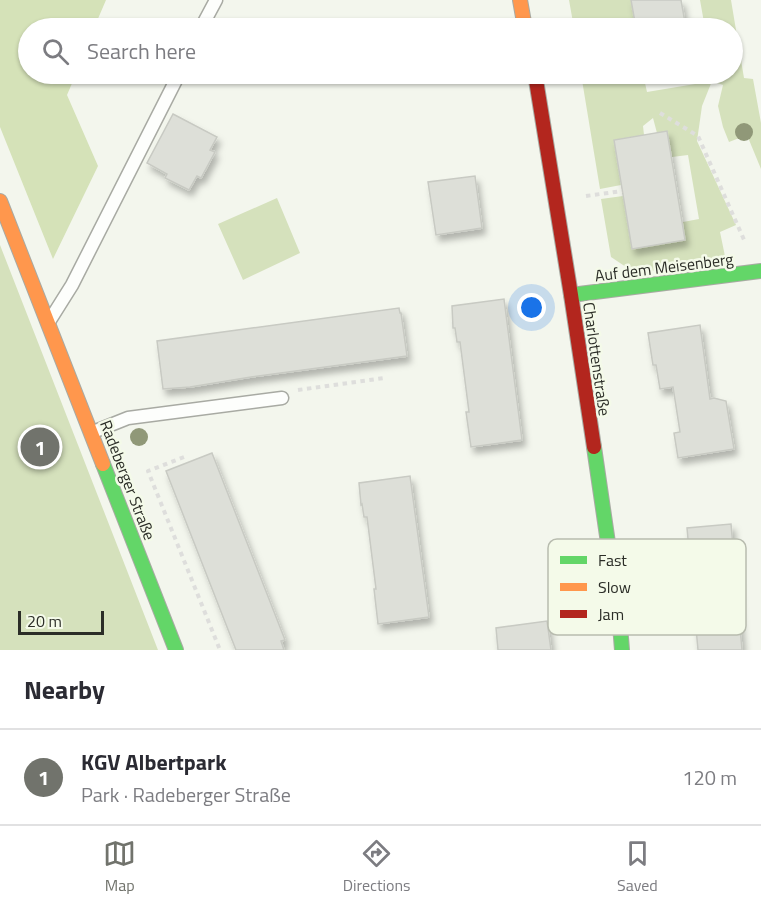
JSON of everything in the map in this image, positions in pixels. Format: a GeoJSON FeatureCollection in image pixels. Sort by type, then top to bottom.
{"type":"FeatureCollection","features":[{"type":"Feature","properties":{"kind":"street"},"geometry":{"type":"LineString","coordinates":[[520,0],[523,18]]}},
{"type":"Feature","properties":{"kind":"street","name":"Charlottenstraße"},"geometry":{"type":"LineString","coordinates":[[537,84],[607,539]]}},
{"type":"Feature","properties":{"kind":"street","name":"Radeberger Straße"},"geometry":{"type":"LineString","coordinates":[[0,201],[176,650]]}},
{"type":"Feature","properties":{"kind":"street","name":"Auf dem Meisenberg"},"geometry":{"type":"LineString","coordinates":[[571,295],[755,272]]}},
{"type":"Feature","properties":{"kind":"street","name":"Charlottenstraße"},"geometry":{"type":"LineString","coordinates":[[621,635],[622,650]]}},
{"type":"Feature","properties":{"kind":"lane"},"geometry":{"type":"LineString","coordinates":[[206,18],[216,0]]}},
{"type":"Feature","properties":{"kind":"lane"},"geometry":{"type":"LineString","coordinates":[[49,322],[72,285],[174,84]]}},
{"type":"Feature","properties":{"kind":"lane"},"geometry":{"type":"LineString","coordinates":[[92,432],[128,418],[282,398]]}},
{"type":"Feature","properties":{"kind":"path"},"geometry":{"type":"LineString","coordinates":[[660,112],[698,136],[744,239],[755,272]]}},
{"type":"Feature","properties":{"kind":"path"},"geometry":{"type":"LineString","coordinates":[[556,201],[622,191]]}},
{"type":"Feature","properties":{"kind":"path"},"geometry":{"type":"LineString","coordinates":[[282,398],[297,390],[384,378]]}},
{"type":"Feature","properties":{"kind":"path"},"geometry":{"type":"LineString","coordinates":[[184,457],[148,471],[220,650]]}},
{"type":"Feature","properties":{"kind":"green space"},"geometry":{"type":"Polygon","coordinates":[[[0,0],[106,0],[98,18],[18,18],[18,84],[72,84],[67,95],[98,166],[53,259],[0,127],[0,0]]]}},
{"type":"Feature","properties":{"kind":"green space"},"geometry":{"type":"Polygon","coordinates":[[[569,0],[631,0],[634,18],[572,18],[569,0]]]}},
{"type":"Feature","properties":{"kind":"green space"},"geometry":{"type":"Polygon","coordinates":[[[700,0],[731,0],[734,18],[703,18],[700,0]]]}},
{"type":"Feature","properties":{"kind":"green space"},"geometry":{"type":"Polygon","coordinates":[[[743,72],[744,78],[753,79],[761,123],[761,169],[747,135],[729,142],[718,106],[723,85],[720,84],[743,84],[743,72]]]}},
{"type":"Feature","properties":{"kind":"green space"},"geometry":{"type":"Polygon","coordinates":[[[583,84],[645,84],[647,92],[695,84],[711,84],[702,106],[697,141],[736,225],[720,232],[726,261],[635,273],[611,257],[601,199],[623,196],[632,249],[685,240],[683,222],[699,219],[688,155],[672,157],[667,131],[657,133],[653,118],[643,126],[644,135],[614,140],[621,185],[600,189],[583,84]]]}},
{"type":"Feature","properties":{"kind":"green space"},"geometry":{"type":"Polygon","coordinates":[[[277,198],[300,253],[243,280],[218,224],[277,198]]]}},
{"type":"Feature","properties":{"kind":"green space"},"geometry":{"type":"Polygon","coordinates":[[[0,245],[158,650],[0,650],[0,245]]]}},
{"type":"Feature","properties":{"kind":"building"},"geometry":{"type":"Polygon","coordinates":[[[631,0],[681,0],[684,18],[634,18],[631,0]]]}},
{"type":"Feature","properties":{"kind":"building"},"geometry":{"type":"Polygon","coordinates":[[[173,114],[217,137],[210,150],[215,152],[201,178],[197,176],[189,190],[165,178],[167,174],[147,163],[173,114]]]}},
{"type":"Feature","properties":{"kind":"building"},"geometry":{"type":"Polygon","coordinates":[[[667,131],[685,240],[632,249],[614,140],[667,131]]]}},
{"type":"Feature","properties":{"kind":"building"},"geometry":{"type":"Polygon","coordinates":[[[475,176],[482,228],[436,235],[428,182],[475,176]]]}},
{"type":"Feature","properties":{"kind":"building"},"geometry":{"type":"Polygon","coordinates":[[[504,299],[522,440],[471,447],[460,342],[457,342],[455,328],[453,328],[452,306],[504,299]]]}},
{"type":"Feature","properties":{"kind":"building"},"geometry":{"type":"Polygon","coordinates":[[[399,308],[407,356],[163,389],[157,341],[399,308]]]}},
{"type":"Feature","properties":{"kind":"building"},"geometry":{"type":"Polygon","coordinates":[[[700,325],[710,399],[726,401],[734,449],[678,458],[674,433],[680,432],[673,387],[660,389],[656,365],[653,365],[648,333],[700,325]]]}},
{"type":"Feature","properties":{"kind":"building"},"geometry":{"type":"Polygon","coordinates":[[[212,453],[285,640],[281,641],[284,650],[236,650],[166,471],[212,453]]]}},
{"type":"Feature","properties":{"kind":"building"},"geometry":{"type":"Polygon","coordinates":[[[410,476],[429,617],[378,624],[367,517],[364,517],[361,505],[359,483],[410,476]]]}},
{"type":"Feature","properties":{"kind":"building"},"geometry":{"type":"Polygon","coordinates":[[[731,524],[732,539],[688,539],[687,528],[731,524]]]}},
{"type":"Feature","properties":{"kind":"building"},"geometry":{"type":"Polygon","coordinates":[[[547,621],[551,650],[498,650],[496,628],[547,621]]]}},
{"type":"Feature","properties":{"kind":"building"},"geometry":{"type":"Polygon","coordinates":[[[697,635],[741,635],[742,650],[698,650],[697,635]]]}},
{"type":"Feature","properties":{"kind":"traffic: fast"},"geometry":{"type":"LineString","coordinates":[[571,295],[761,271]]}},
{"type":"Feature","properties":{"kind":"traffic: fast"},"geometry":{"type":"LineString","coordinates":[[594,447],[607,539]]}},
{"type":"Feature","properties":{"kind":"traffic: fast"},"geometry":{"type":"LineString","coordinates":[[103,464],[176,650]]}},
{"type":"Feature","properties":{"kind":"traffic: fast"},"geometry":{"type":"LineString","coordinates":[[621,635],[622,650]]}},
{"type":"Feature","properties":{"kind":"traffic: slow"},"geometry":{"type":"LineString","coordinates":[[520,0],[523,18]]}},
{"type":"Feature","properties":{"kind":"traffic: slow"},"geometry":{"type":"LineString","coordinates":[[0,201],[103,464]]}},
{"type":"Feature","properties":{"kind":"traffic: jam"},"geometry":{"type":"LineString","coordinates":[[537,84],[594,447]]}},
{"type":"Feature","properties":{"kind":"place","name":"KGV Albertpark"},"geometry":{"type":"Point","coordinates":[40,447]}}]}
